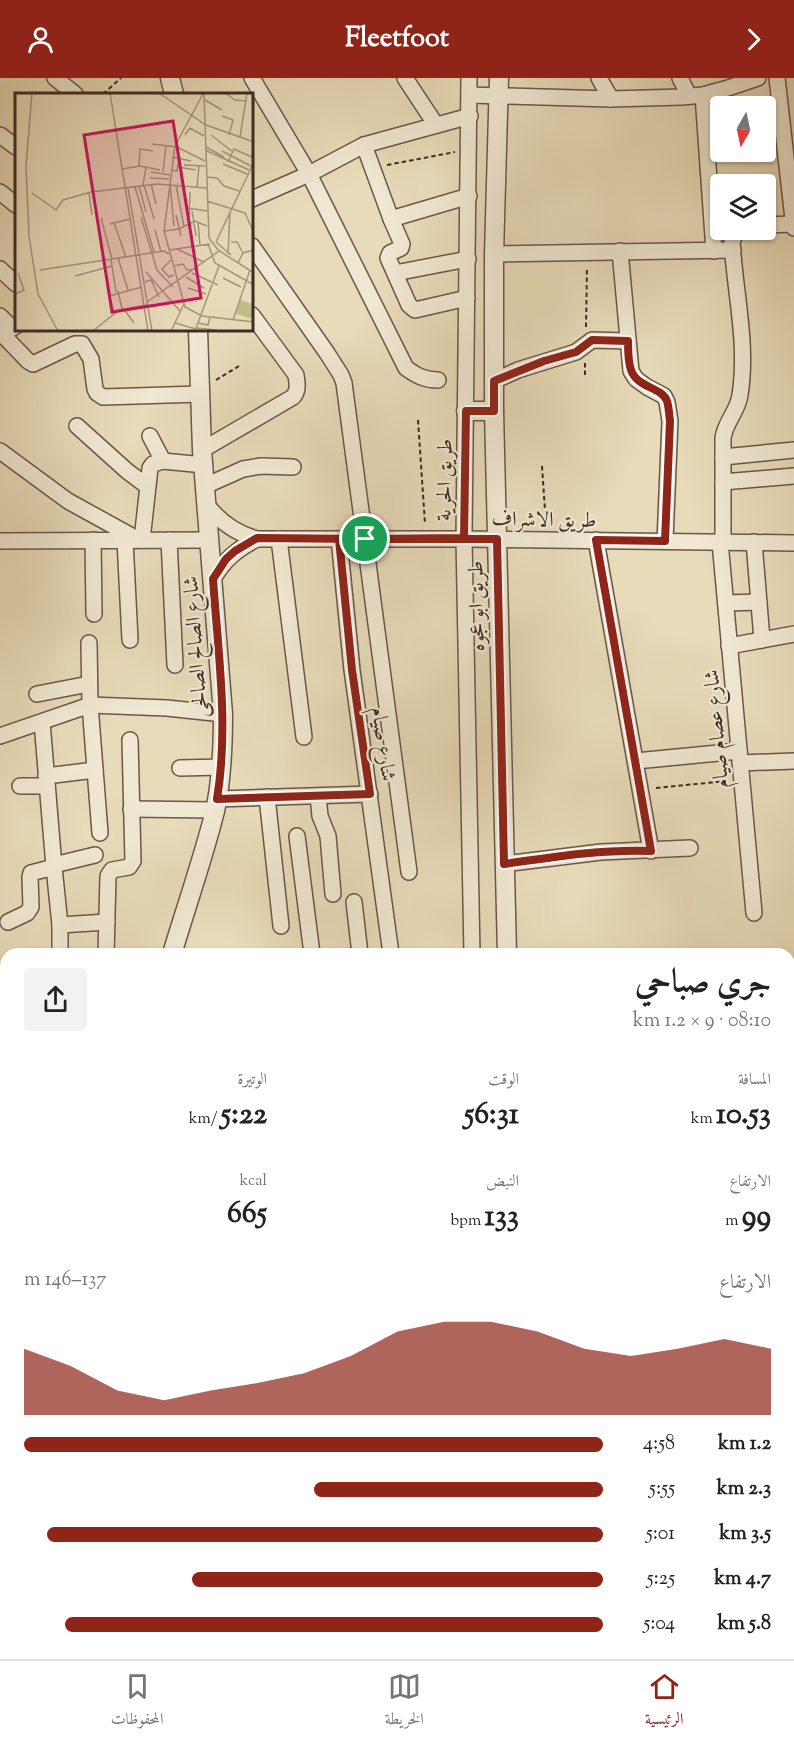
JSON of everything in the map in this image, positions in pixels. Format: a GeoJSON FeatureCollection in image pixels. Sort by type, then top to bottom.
{"type":"FeatureCollection","features":[{"type":"Feature","properties":{"kind":"street"},"geometry":{"type":"LineString","coordinates":[[55,78],[74,93]]}},
{"type":"Feature","properties":{"kind":"street"},"geometry":{"type":"LineString","coordinates":[[170,78],[174,93]]}},
{"type":"Feature","properties":{"kind":"street"},"geometry":{"type":"LineString","coordinates":[[252,78],[309,174],[406,368],[416,376],[438,380]]}},
{"type":"Feature","properties":{"kind":"street"},"geometry":{"type":"LineString","coordinates":[[405,78],[436,125]]}},
{"type":"Feature","properties":{"kind":"street","name":"طريق الحرية"},"geometry":{"type":"LineString","coordinates":[[469,78],[464,538],[472,948]]}},
{"type":"Feature","properties":{"kind":"street"},"geometry":{"type":"LineString","coordinates":[[599,78],[611,99]]}},
{"type":"Feature","properties":{"kind":"street"},"geometry":{"type":"LineString","coordinates":[[680,78],[696,96],[714,250]]}},
{"type":"Feature","properties":{"kind":"street"},"geometry":{"type":"LineString","coordinates":[[469,95],[498,87],[611,99],[696,96],[758,78]]}},
{"type":"Feature","properties":{"kind":"street"},"geometry":{"type":"LineString","coordinates":[[777,78],[794,228]]}},
{"type":"Feature","properties":{"kind":"street","name":"طريق ابو عجوه"},"geometry":{"type":"LineString","coordinates":[[498,87],[494,254],[494,411],[507,948]]}},
{"type":"Feature","properties":{"kind":"street"},"geometry":{"type":"LineString","coordinates":[[254,198],[309,174],[364,145],[470,116]]}},
{"type":"Feature","properties":{"kind":"street"},"geometry":{"type":"LineString","coordinates":[[0,135],[15,146]]}},
{"type":"Feature","properties":{"kind":"street"},"geometry":{"type":"LineString","coordinates":[[364,145],[402,245],[390,253],[392,266],[409,305],[415,310],[467,298]]}},
{"type":"Feature","properties":{"kind":"street"},"geometry":{"type":"LineString","coordinates":[[0,192],[15,204]]}},
{"type":"Feature","properties":{"kind":"street"},"geometry":{"type":"LineString","coordinates":[[391,219],[469,196]]}},
{"type":"Feature","properties":{"kind":"street"},"geometry":{"type":"LineString","coordinates":[[776,225],[794,224]]}},
{"type":"Feature","properties":{"kind":"street","name":"شارع عصام صيام"},"geometry":{"type":"LineString","coordinates":[[733,240],[742,337],[742,374],[739,402],[724,432],[722,542],[729,646],[754,913]]}},
{"type":"Feature","properties":{"kind":"street"},"geometry":{"type":"LineString","coordinates":[[254,249],[332,360],[341,375],[345,391],[409,872]]}},
{"type":"Feature","properties":{"kind":"street"},"geometry":{"type":"LineString","coordinates":[[494,254],[733,250]]}},
{"type":"Feature","properties":{"kind":"street"},"geometry":{"type":"LineString","coordinates":[[620,251],[631,371],[636,379],[663,396],[667,402],[670,421],[665,541]]}},
{"type":"Feature","properties":{"kind":"street"},"geometry":{"type":"LineString","coordinates":[[392,266],[468,259]]}},
{"type":"Feature","properties":{"kind":"street"},"geometry":{"type":"LineString","coordinates":[[0,269],[15,283]]}},
{"type":"Feature","properties":{"kind":"street"},"geometry":{"type":"LineString","coordinates":[[0,316],[28,361],[33,364],[75,344],[85,346],[91,359],[95,389],[104,397],[200,392]]}},
{"type":"Feature","properties":{"kind":"street"},"geometry":{"type":"LineString","coordinates":[[130,640],[135,540],[150,468],[153,464],[163,461],[203,458],[296,393],[298,385],[296,375],[254,318]]}},
{"type":"Feature","properties":{"kind":"street","name":"شارع الصالح الصالحى"},"geometry":{"type":"LineString","coordinates":[[174,948],[216,804],[221,767],[223,714],[203,458],[198,332]]}},
{"type":"Feature","properties":{"kind":"street"},"geometry":{"type":"LineString","coordinates":[[494,381],[544,361],[576,352],[592,340],[628,341]]}},
{"type":"Feature","properties":{"kind":"street"},"geometry":{"type":"LineString","coordinates":[[466,411],[494,411]]}},
{"type":"Feature","properties":{"kind":"street"},"geometry":{"type":"LineString","coordinates":[[77,426],[147,486]]}},
{"type":"Feature","properties":{"kind":"street"},"geometry":{"type":"LineString","coordinates":[[150,436],[163,461]]}},
{"type":"Feature","properties":{"kind":"street"},"geometry":{"type":"LineString","coordinates":[[723,457],[794,450]]}},
{"type":"Feature","properties":{"kind":"street"},"geometry":{"type":"LineString","coordinates":[[0,451],[68,501],[135,540]]}},
{"type":"Feature","properties":{"kind":"street"},"geometry":{"type":"LineString","coordinates":[[206,496],[243,469],[261,466],[293,467]]}},
{"type":"Feature","properties":{"kind":"street"},"geometry":{"type":"LineString","coordinates":[[723,482],[794,476]]}},
{"type":"Feature","properties":{"kind":"street","name":"طريق الاشراف"},"geometry":{"type":"LineString","coordinates":[[206,496],[219,519],[244,536],[257,538],[464,538],[794,543]]}},
{"type":"Feature","properties":{"kind":"street"},"geometry":{"type":"LineString","coordinates":[[213,579],[226,559],[257,538]]}},
{"type":"Feature","properties":{"kind":"street"},"geometry":{"type":"LineString","coordinates":[[279,538],[304,737]]}},
{"type":"Feature","properties":{"kind":"street","name":"شارع صيام"},"geometry":{"type":"LineString","coordinates":[[339,539],[352,670],[390,948]]}},
{"type":"Feature","properties":{"kind":"street"},"geometry":{"type":"LineString","coordinates":[[93,540],[94,614]]}},
{"type":"Feature","properties":{"kind":"street"},"geometry":{"type":"LineString","coordinates":[[169,540],[175,665]]}},
{"type":"Feature","properties":{"kind":"street"},"geometry":{"type":"LineString","coordinates":[[0,541],[210,540]]}},
{"type":"Feature","properties":{"kind":"street"},"geometry":{"type":"LineString","coordinates":[[596,540],[651,851]]}},
{"type":"Feature","properties":{"kind":"street"},"geometry":{"type":"LineString","coordinates":[[754,542],[762,640]]}},
{"type":"Feature","properties":{"kind":"street"},"geometry":{"type":"LineString","coordinates":[[726,603],[759,602]]}},
{"type":"Feature","properties":{"kind":"street"},"geometry":{"type":"LineString","coordinates":[[729,646],[794,634]]}},
{"type":"Feature","properties":{"kind":"street"},"geometry":{"type":"LineString","coordinates":[[89,643],[90,705],[100,833]]}},
{"type":"Feature","properties":{"kind":"street"},"geometry":{"type":"LineString","coordinates":[[37,694],[89,684]]}},
{"type":"Feature","properties":{"kind":"street"},"geometry":{"type":"LineString","coordinates":[[0,736],[90,705],[167,708],[223,714]]}},
{"type":"Feature","properties":{"kind":"street"},"geometry":{"type":"LineString","coordinates":[[42,722],[60,925],[60,948]]}},
{"type":"Feature","properties":{"kind":"street"},"geometry":{"type":"LineString","coordinates":[[106,948],[108,876],[112,870],[129,867],[133,861],[130,740]]}},
{"type":"Feature","properties":{"kind":"street"},"geometry":{"type":"LineString","coordinates":[[636,761],[740,757],[794,761]]}},
{"type":"Feature","properties":{"kind":"street"},"geometry":{"type":"LineString","coordinates":[[180,768],[221,767]]}},
{"type":"Feature","properties":{"kind":"street"},"geometry":{"type":"LineString","coordinates":[[20,786],[95,771]]}},
{"type":"Feature","properties":{"kind":"street"},"geometry":{"type":"LineString","coordinates":[[131,809],[216,804],[267,797],[370,794]]}},
{"type":"Feature","properties":{"kind":"street"},"geometry":{"type":"LineString","coordinates":[[318,795],[320,816],[328,836],[333,894]]}},
{"type":"Feature","properties":{"kind":"street"},"geometry":{"type":"LineString","coordinates":[[267,797],[281,926]]}},
{"type":"Feature","properties":{"kind":"street"},"geometry":{"type":"LineString","coordinates":[[297,836],[311,948]]}},
{"type":"Feature","properties":{"kind":"street"},"geometry":{"type":"LineString","coordinates":[[504,864],[631,850],[690,848]]}},
{"type":"Feature","properties":{"kind":"street"},"geometry":{"type":"LineString","coordinates":[[8,922],[27,913],[32,907],[31,873],[95,855]]}},
{"type":"Feature","properties":{"kind":"street"},"geometry":{"type":"LineString","coordinates":[[354,902],[359,948]]}},
{"type":"Feature","properties":{"kind":"street"},"geometry":{"type":"LineString","coordinates":[[60,925],[107,922]]}},
{"type":"Feature","properties":{"kind":"path"},"geometry":{"type":"LineString","coordinates":[[104,93],[122,78]]}},
{"type":"Feature","properties":{"kind":"path"},"geometry":{"type":"LineString","coordinates":[[372,168],[470,149]]}},
{"type":"Feature","properties":{"kind":"path"},"geometry":{"type":"LineString","coordinates":[[585,375],[588,252]]}},
{"type":"Feature","properties":{"kind":"path"},"geometry":{"type":"LineString","coordinates":[[200,392],[239,366]]}},
{"type":"Feature","properties":{"kind":"path"},"geometry":{"type":"LineString","coordinates":[[418,420],[426,539]]}},
{"type":"Feature","properties":{"kind":"path"},"geometry":{"type":"LineString","coordinates":[[542,466],[547,540]]}},
{"type":"Feature","properties":{"kind":"path"},"geometry":{"type":"LineString","coordinates":[[641,790],[742,780]]}},
{"type":"Feature","properties":{"kind":"route"},"geometry":{"type":"LineString","coordinates":[[365,539],[257,538],[235,551],[219,568],[213,579],[223,714],[223,747],[217,799],[370,794],[352,670],[339,539],[497,539],[504,864],[631,850],[651,851],[596,540],[665,541],[670,421],[667,402],[663,396],[636,379],[631,371],[628,341],[592,340],[576,352],[518,370],[494,381],[494,411],[466,411],[464,538],[365,539]]}}]}
